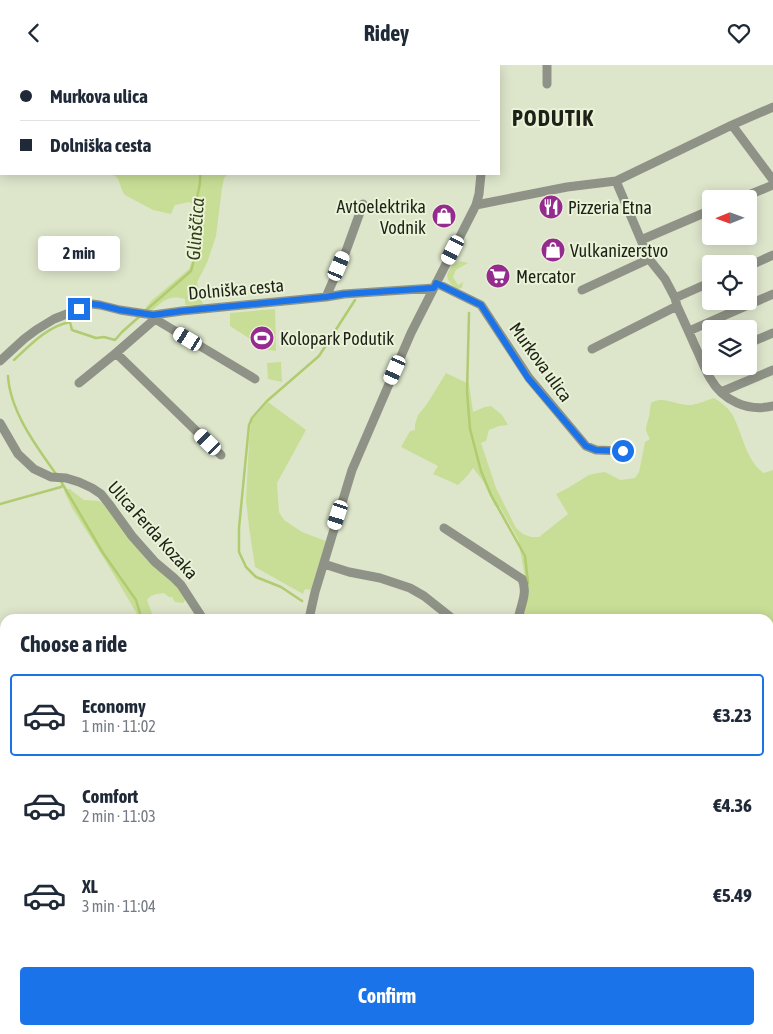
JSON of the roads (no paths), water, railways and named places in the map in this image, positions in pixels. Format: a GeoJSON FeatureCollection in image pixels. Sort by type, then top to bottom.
{"type":"FeatureCollection","features":[{"type":"Feature","properties":{"kind":"street"},"geometry":{"type":"LineString","coordinates":[[547,65],[547,84]]}},
{"type":"Feature","properties":{"kind":"street"},"geometry":{"type":"LineString","coordinates":[[476,205],[567,187],[616,181],[773,107]]}},
{"type":"Feature","properties":{"kind":"street"},"geometry":{"type":"LineString","coordinates":[[732,125],[773,180]]}},
{"type":"Feature","properties":{"kind":"street"},"geometry":{"type":"LineString","coordinates":[[307,614],[352,470],[411,333],[476,205],[481,175]]}},
{"type":"Feature","properties":{"kind":"street"},"geometry":{"type":"LineString","coordinates":[[616,181],[649,259],[665,279],[702,362]]}},
{"type":"Feature","properties":{"kind":"street"},"geometry":{"type":"LineString","coordinates":[[758,191],[773,185]]}},
{"type":"Feature","properties":{"kind":"street"},"geometry":{"type":"LineString","coordinates":[[326,297],[346,251],[363,204]]}},
{"type":"Feature","properties":{"kind":"street"},"geometry":{"type":"LineString","coordinates":[[641,240],[702,215]]}},
{"type":"Feature","properties":{"kind":"street"},"geometry":{"type":"LineString","coordinates":[[757,262],[773,255]]}},
{"type":"Feature","properties":{"kind":"street"},"geometry":{"type":"LineString","coordinates":[[582,290],[649,259]]}},
{"type":"Feature","properties":{"kind":"street","name":"Dolniška cesta"},"geometry":{"type":"LineString","coordinates":[[0,361],[36,330],[54,319],[92,304],[152,316],[182,311],[435,286]]}},
{"type":"Feature","properties":{"kind":"street","name":"Murkova ulica"},"geometry":{"type":"LineString","coordinates":[[435,286],[481,305],[528,378],[586,446],[596,450],[623,451]]}},
{"type":"Feature","properties":{"kind":"street"},"geometry":{"type":"LineString","coordinates":[[592,349],[702,287]]}},
{"type":"Feature","properties":{"kind":"street"},"geometry":{"type":"LineString","coordinates":[[689,331],[773,294]]}},
{"type":"Feature","properties":{"kind":"street"},"geometry":{"type":"LineString","coordinates":[[79,383],[116,353],[152,316],[255,379]]}},
{"type":"Feature","properties":{"kind":"street"},"geometry":{"type":"LineString","coordinates":[[757,340],[773,333]]}},
{"type":"Feature","properties":{"kind":"street"},"geometry":{"type":"LineString","coordinates":[[116,353],[222,455]]}},
{"type":"Feature","properties":{"kind":"street"},"geometry":{"type":"LineString","coordinates":[[721,392],[773,370]]}},
{"type":"Feature","properties":{"kind":"street"},"geometry":{"type":"LineString","coordinates":[[708,375],[721,392],[737,404],[758,408],[773,405]]}},
{"type":"Feature","properties":{"kind":"street","name":"Ulica Ferda Kozaka"},"geometry":{"type":"LineString","coordinates":[[0,423],[18,454],[34,469],[52,477],[66,478],[86,485],[101,495],[132,536],[155,562],[181,585],[200,614]]}},
{"type":"Feature","properties":{"kind":"street"},"geometry":{"type":"LineString","coordinates":[[444,528],[522,579],[525,594],[519,614]]}},
{"type":"Feature","properties":{"kind":"street"},"geometry":{"type":"LineString","coordinates":[[324,564],[349,572],[380,578],[410,588],[424,596],[447,614]]}},
{"type":"Feature","properties":{"kind":"waterway","name":"Glinščica"},"geometry":{"type":"LineString","coordinates":[[144,312],[191,271],[194,260],[195,209],[200,175]]}},
{"type":"Feature","properties":{"kind":"waterway"},"geometry":{"type":"LineString","coordinates":[[302,601],[281,587],[256,577],[246,567],[239,552],[239,528],[249,425],[252,418],[267,401],[319,356],[355,300]]}},
{"type":"Feature","properties":{"kind":"waterway"},"geometry":{"type":"LineString","coordinates":[[469,313],[467,392],[470,429],[481,471],[491,495],[525,556],[528,583]]}},
{"type":"Feature","properties":{"kind":"waterway","name":"Glinščica"},"geometry":{"type":"LineString","coordinates":[[14,360],[40,337],[62,324],[70,322],[72,330],[96,338],[104,337],[115,340],[140,316]]}},
{"type":"Feature","properties":{"kind":"waterway","name":"Glinščica"},"geometry":{"type":"LineString","coordinates":[[8,376],[14,402],[25,428],[56,474]]}},
{"type":"Feature","properties":{"kind":"waterway","name":"Glinščica"},"geometry":{"type":"LineString","coordinates":[[0,504],[61,487],[63,485],[61,481]]}},
{"type":"Feature","properties":{"kind":"waterway"},"geometry":{"type":"LineString","coordinates":[[63,485],[103,553],[136,600],[140,614]]}},
{"type":"Feature","properties":{"kind":"place","name":"Pizzeria Etna"},"geometry":{"type":"Point","coordinates":[551,207]}},
{"type":"Feature","properties":{"kind":"place","name":"Avtoelektrika Vodnik"},"geometry":{"type":"Point","coordinates":[444,216]}},
{"type":"Feature","properties":{"kind":"place","name":"Vulkanizerstvo"},"geometry":{"type":"Point","coordinates":[553,250]}},
{"type":"Feature","properties":{"kind":"place","name":"Mercator"},"geometry":{"type":"Point","coordinates":[498,276]}},
{"type":"Feature","properties":{"kind":"place","name":"Kolopark Podutik"},"geometry":{"type":"Point","coordinates":[262,338]}},
{"type":"Feature","properties":{"kind":"district","name":"PODUTIK"},"geometry":{"type":"Point","coordinates":[553,118]}}]}
